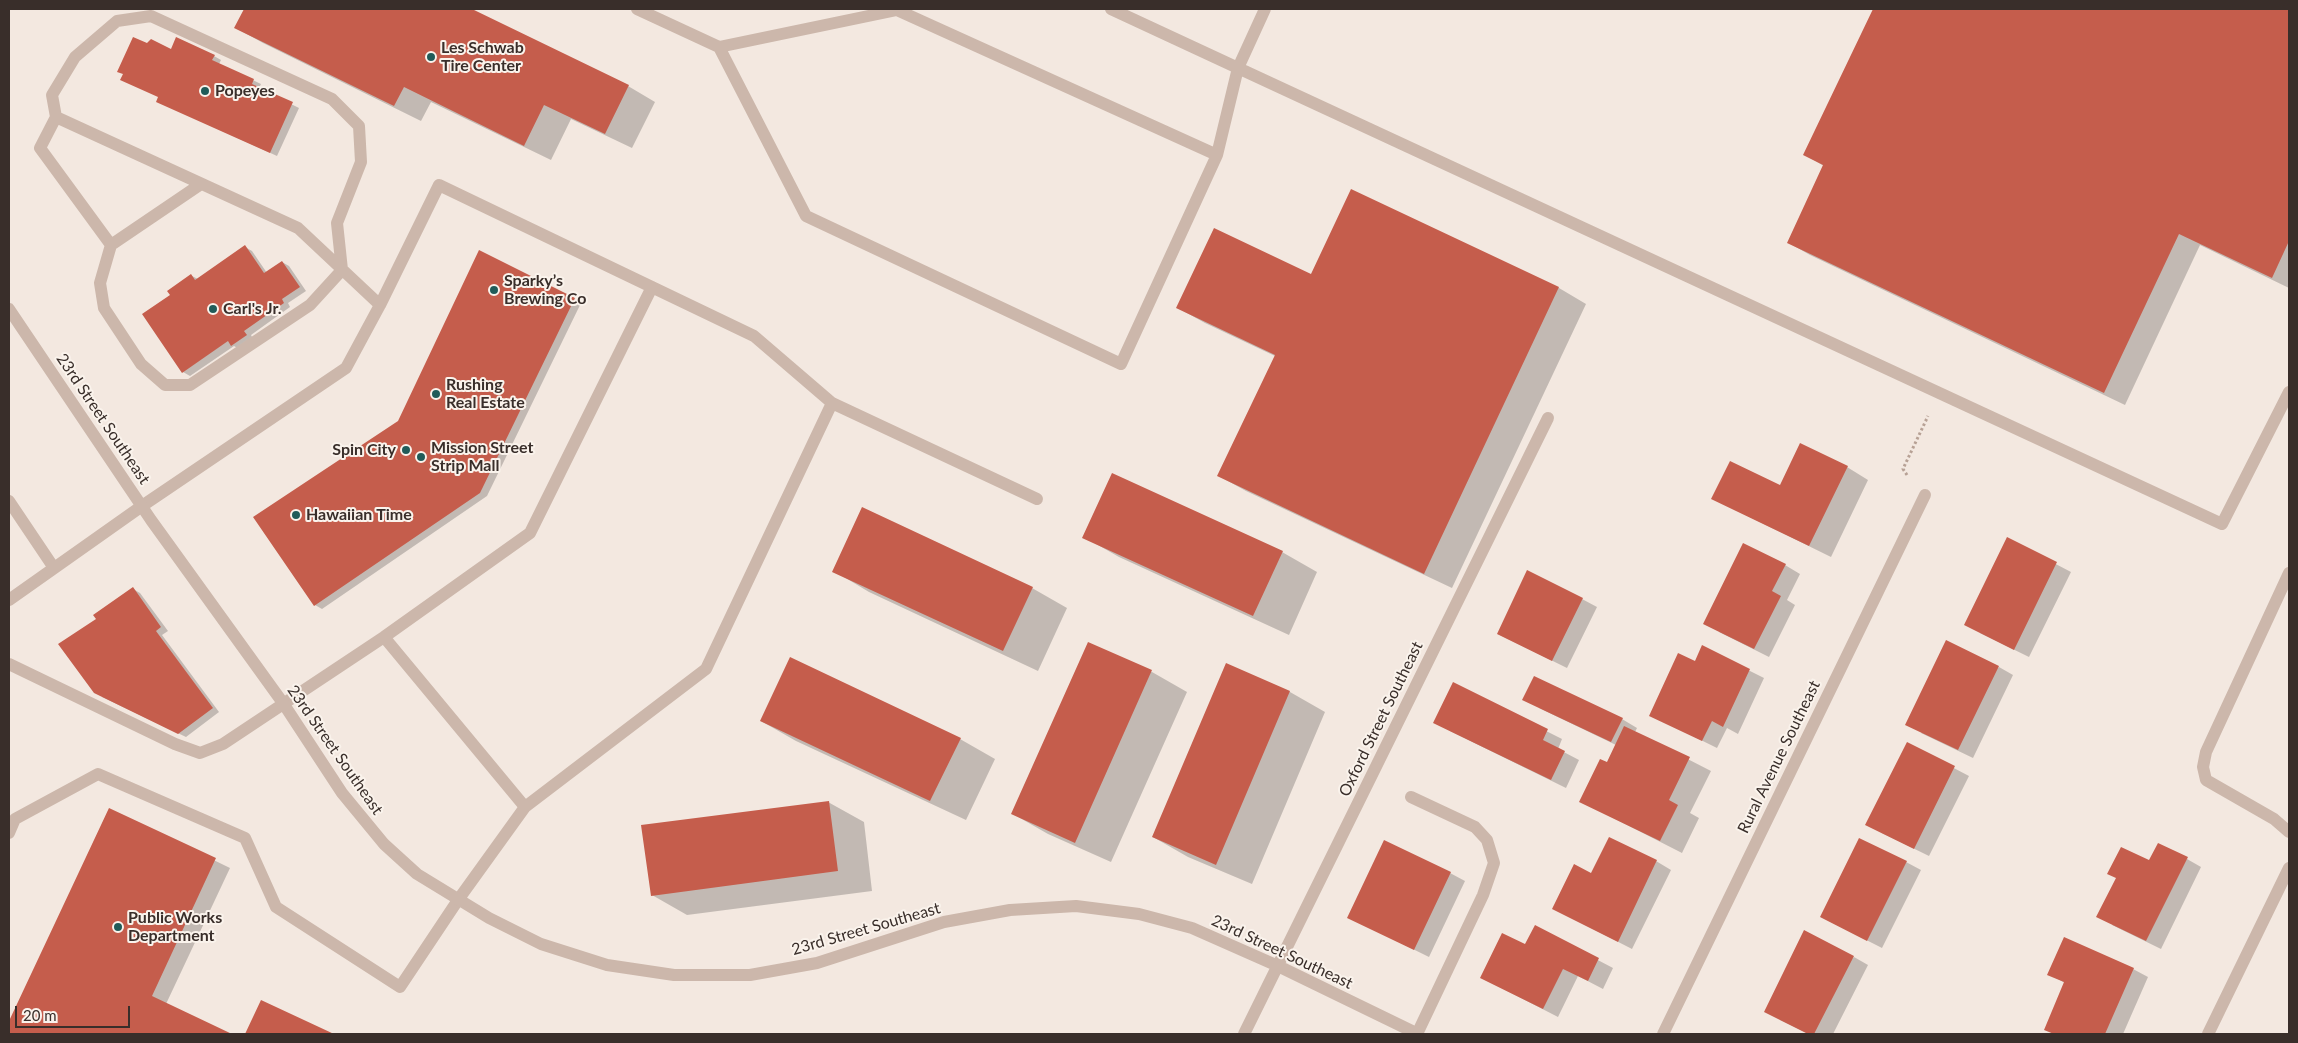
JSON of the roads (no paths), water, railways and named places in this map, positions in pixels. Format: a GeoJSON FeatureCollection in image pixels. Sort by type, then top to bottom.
{"type":"FeatureCollection","features":[{"type":"Feature","properties":{"kind":"street"},"geometry":{"type":"LineString","coordinates":[[637,9],[719,47],[897,10],[1217,155]]}},
{"type":"Feature","properties":{"kind":"street"},"geometry":{"type":"LineString","coordinates":[[1111,9],[2222,524],[2289,392]]}},
{"type":"Feature","properties":{"kind":"street"},"geometry":{"type":"LineString","coordinates":[[719,47],[806,216],[1121,364],[1217,155],[1238,68],[1264,9]]}},
{"type":"Feature","properties":{"kind":"street"},"geometry":{"type":"LineString","coordinates":[[111,245],[40,148],[56,117],[52,95],[75,57],[117,21],[151,16],[332,99],[359,126],[361,162],[337,223],[342,270],[310,305],[190,385],[165,385],[141,364],[104,308],[100,284],[111,245],[201,184]]}},
{"type":"Feature","properties":{"kind":"street"},"geometry":{"type":"LineString","coordinates":[[56,117],[298,228],[380,305]]}},
{"type":"Feature","properties":{"kind":"street"},"geometry":{"type":"LineString","coordinates":[[9,600],[142,506],[346,368],[440,185],[754,336],[832,403],[1037,498]]}},
{"type":"Feature","properties":{"kind":"street"},"geometry":{"type":"LineString","coordinates":[[9,664],[175,744],[200,753],[223,744],[384,637],[530,533],[652,287]]}},
{"type":"Feature","properties":{"kind":"street","name":"23rd Street Southeast"},"geometry":{"type":"LineString","coordinates":[[9,309],[142,506],[283,703],[342,793],[384,844],[416,874],[489,918],[541,944],[607,966],[674,976],[750,975],[816,963],[944,922],[1010,910],[1076,906],[1139,914],[1192,928],[1278,966],[1418,1034]]}},
{"type":"Feature","properties":{"kind":"street"},"geometry":{"type":"LineString","coordinates":[[9,833],[15,819],[98,774],[245,838],[276,907],[400,987],[458,900],[525,807],[706,669],[832,403]]}},
{"type":"Feature","properties":{"kind":"street","name":"Oxford Street Southeast"},"geometry":{"type":"LineString","coordinates":[[1244,1034],[1548,418]]}},
{"type":"Feature","properties":{"kind":"street","name":"Rural Avenue Southeast"},"geometry":{"type":"LineString","coordinates":[[1663,1034],[1925,495]]}},
{"type":"Feature","properties":{"kind":"street"},"geometry":{"type":"LineString","coordinates":[[9,502],[54,568]]}},
{"type":"Feature","properties":{"kind":"street"},"geometry":{"type":"LineString","coordinates":[[2289,573],[2206,752],[2203,767],[2206,780],[2274,818],[2289,832]]}},
{"type":"Feature","properties":{"kind":"street"},"geometry":{"type":"LineString","coordinates":[[384,637],[525,807]]}},
{"type":"Feature","properties":{"kind":"street"},"geometry":{"type":"LineString","coordinates":[[1411,796],[1475,827],[1487,840],[1494,863],[1483,895],[1418,1034]]}},
{"type":"Feature","properties":{"kind":"street"},"geometry":{"type":"LineString","coordinates":[[2208,1034],[2289,868]]}},
{"type":"Feature","properties":{"kind":"place","name":"Les Schwab Tire Center"},"geometry":{"type":"Point","coordinates":[431,57]}},
{"type":"Feature","properties":{"kind":"place","name":"Popeyes"},"geometry":{"type":"Point","coordinates":[205,91]}},
{"type":"Feature","properties":{"kind":"place","name":"Sparky’s Brewing Co"},"geometry":{"type":"Point","coordinates":[494,290]}},
{"type":"Feature","properties":{"kind":"place","name":"Carl's Jr."},"geometry":{"type":"Point","coordinates":[213,309]}},
{"type":"Feature","properties":{"kind":"place","name":"Rushing Real Estate"},"geometry":{"type":"Point","coordinates":[436,394]}},
{"type":"Feature","properties":{"kind":"place","name":"Spin City"},"geometry":{"type":"Point","coordinates":[406,450]}},
{"type":"Feature","properties":{"kind":"place","name":"Mission Street Strip Mall"},"geometry":{"type":"Point","coordinates":[421,457]}},
{"type":"Feature","properties":{"kind":"place","name":"Hawaiian Time"},"geometry":{"type":"Point","coordinates":[296,515]}},
{"type":"Feature","properties":{"kind":"place","name":"Public Works Department"},"geometry":{"type":"Point","coordinates":[118,927]}}]}
